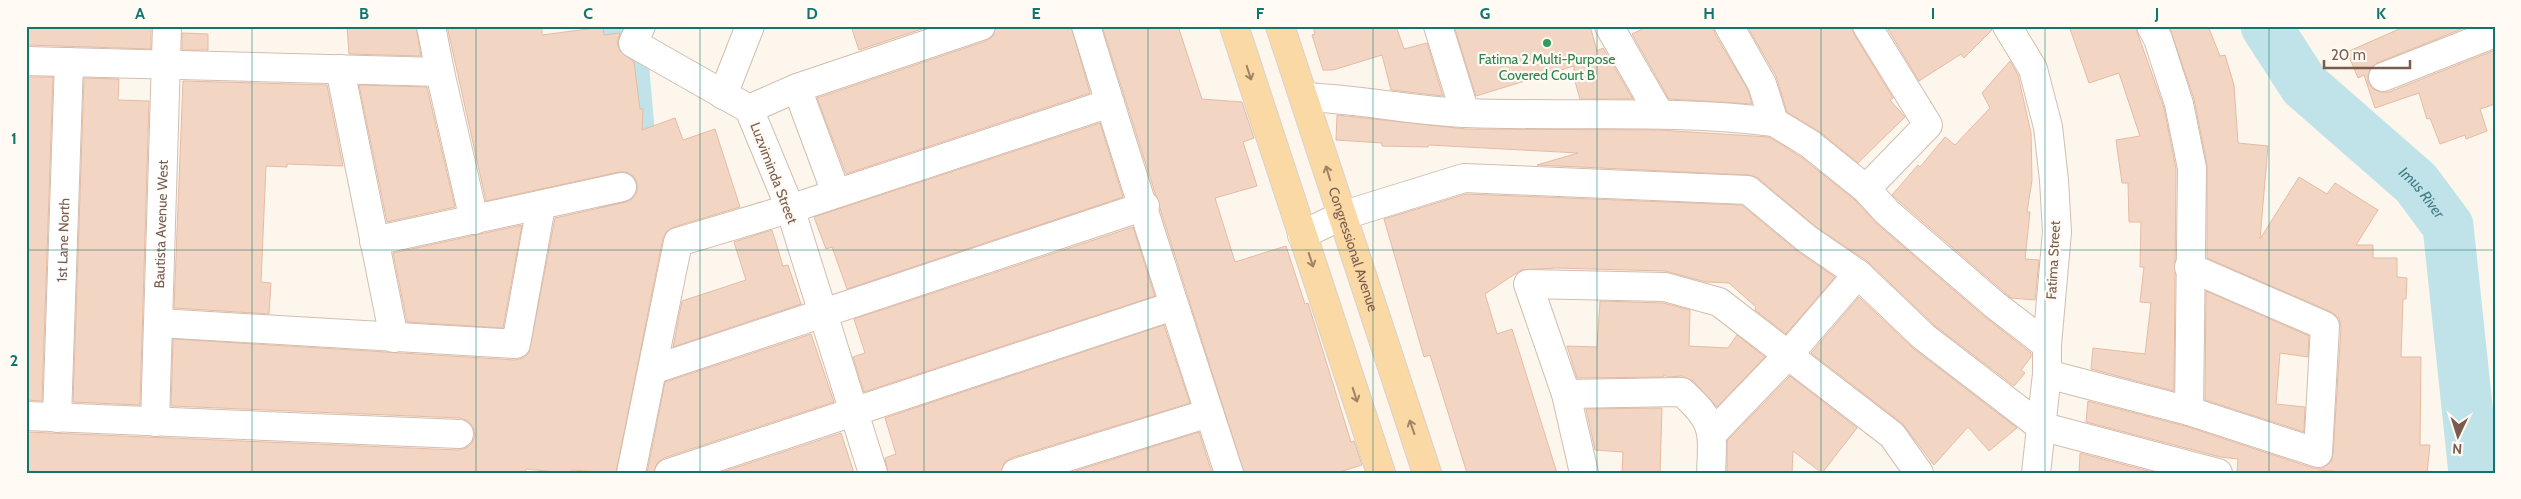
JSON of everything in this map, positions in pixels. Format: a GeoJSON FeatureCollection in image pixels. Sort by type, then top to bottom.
{"type":"FeatureCollection","features":[{"type":"Feature","properties":{"kind":"main road"},"geometry":{"type":"LineString","coordinates":[[1234,26],[1381,473]]}},
{"type":"Feature","properties":{"kind":"main road","name":"Congressional Avenue"},"geometry":{"type":"LineString","coordinates":[[1280,26],[1427,473]]}},
{"type":"Feature","properties":{"kind":"street","name":"Bautista Avenue West"},"geometry":{"type":"LineString","coordinates":[[154,422],[159,323],[167,26]]}},
{"type":"Feature","properties":{"kind":"street"},"geometry":{"type":"LineString","coordinates":[[431,26],[474,220]]}},
{"type":"Feature","properties":{"kind":"street"},"geometry":{"type":"LineString","coordinates":[[641,26],[633,43],[749,109]]}},
{"type":"Feature","properties":{"kind":"street"},"geometry":{"type":"LineString","coordinates":[[723,95],[750,26]]}},
{"type":"Feature","properties":{"kind":"street","name":"Luzviminda Street"},"geometry":{"type":"LineString","coordinates":[[873,473],[790,208],[749,109],[797,88],[981,26]]}},
{"type":"Feature","properties":{"kind":"street"},"geometry":{"type":"LineString","coordinates":[[1086,26],[1144,206],[1173,306],[1229,473]]}},
{"type":"Feature","properties":{"kind":"street"},"geometry":{"type":"LineString","coordinates":[[1438,26],[1465,113]]}},
{"type":"Feature","properties":{"kind":"street"},"geometry":{"type":"LineString","coordinates":[[1609,26],[1659,113]]}},
{"type":"Feature","properties":{"kind":"street"},"geometry":{"type":"LineString","coordinates":[[1729,26],[1762,84],[1774,122]]}},
{"type":"Feature","properties":{"kind":"street"},"geometry":{"type":"LineString","coordinates":[[1866,189],[1928,125],[1867,26]]}},
{"type":"Feature","properties":{"kind":"street","name":"Fatima Street"},"geometry":{"type":"LineString","coordinates":[[2007,26],[2033,69],[2048,127],[2057,232],[2047,345],[2047,374],[2036,473]]}},
{"type":"Feature","properties":{"kind":"street"},"geometry":{"type":"LineString","coordinates":[[2152,26],[2179,104],[2192,168],[2189,266],[2189,411]]}},
{"type":"Feature","properties":{"kind":"street"},"geometry":{"type":"LineString","coordinates":[[2383,77],[2495,33]]}},
{"type":"Feature","properties":{"kind":"street"},"geometry":{"type":"LineString","coordinates":[[26,61],[167,67],[440,72]]}},
{"type":"Feature","properties":{"kind":"street","name":"1st Lane North"},"geometry":{"type":"LineString","coordinates":[[57,418],[69,62]]}},
{"type":"Feature","properties":{"kind":"street"},"geometry":{"type":"LineString","coordinates":[[340,69],[394,338]]}},
{"type":"Feature","properties":{"kind":"street"},"geometry":{"type":"LineString","coordinates":[[797,88],[836,193]]}},
{"type":"Feature","properties":{"kind":"street"},"geometry":{"type":"LineString","coordinates":[[1304,96],[1340,98],[1465,113],[1659,113],[1732,116],[1774,122],[1810,144],[1866,189],[1894,219],[1995,305],[2047,345]]}},
{"type":"Feature","properties":{"kind":"street"},"geometry":{"type":"LineString","coordinates":[[631,473],[678,242],[790,208],[1110,102]]}},
{"type":"Feature","properties":{"kind":"street"},"geometry":{"type":"LineString","coordinates":[[1302,235],[1341,216],[1464,178],[1748,190],[1807,239],[1858,274],[1924,337],[2040,426],[2183,468],[2218,473]]}},
{"type":"Feature","properties":{"kind":"street"},"geometry":{"type":"LineString","coordinates":[[374,241],[541,206],[622,186]]}},
{"type":"Feature","properties":{"kind":"street"},"geometry":{"type":"LineString","coordinates":[[159,323],[516,344],[541,206]]}},
{"type":"Feature","properties":{"kind":"street"},"geometry":{"type":"LineString","coordinates":[[652,370],[822,315],[1144,206]]}},
{"type":"Feature","properties":{"kind":"street"},"geometry":{"type":"LineString","coordinates":[[2047,374],[2189,411],[2318,453],[2325,326],[2189,266]]}},
{"type":"Feature","properties":{"kind":"street"},"geometry":{"type":"LineString","coordinates":[[1712,434],[1789,354],[1858,274]]}},
{"type":"Feature","properties":{"kind":"street"},"geometry":{"type":"LineString","coordinates":[[1584,473],[1566,394],[1528,284],[1665,287],[1719,302],[1892,435],[1919,473]]}},
{"type":"Feature","properties":{"kind":"street"},"geometry":{"type":"LineString","coordinates":[[669,473],[853,410],[1173,306]]}},
{"type":"Feature","properties":{"kind":"street"},"geometry":{"type":"LineString","coordinates":[[1566,394],[1682,392],[1702,410],[1712,434],[1712,473]]}},
{"type":"Feature","properties":{"kind":"street"},"geometry":{"type":"LineString","coordinates":[[1016,473],[1209,413]]}},
{"type":"Feature","properties":{"kind":"street"},"geometry":{"type":"LineString","coordinates":[[26,416],[459,434]]}},
{"type":"Feature","properties":{"kind":"building"},"geometry":{"type":"Polygon","coordinates":[[[26,26],[151,26],[151,49],[26,45],[26,26]]]}},
{"type":"Feature","properties":{"kind":"building"},"geometry":{"type":"Polygon","coordinates":[[[347,26],[416,26],[421,56],[349,54],[347,26]]]}},
{"type":"Feature","properties":{"kind":"building"},"geometry":{"type":"Polygon","coordinates":[[[447,26],[542,26],[542,35],[603,27],[604,35],[620,33],[617,43],[620,51],[634,62],[640,109],[643,109],[642,130],[675,118],[683,140],[715,129],[740,207],[674,227],[667,231],[663,238],[616,473],[572,470],[572,473],[566,473],[526,469],[525,473],[83,473],[26,471],[26,432],[458,450],[466,448],[472,443],[475,435],[473,427],[468,421],[460,418],[171,406],[173,339],[515,360],[523,358],[529,353],[555,218],[626,202],[632,199],[637,192],[637,183],[634,177],[627,172],[619,172],[486,201],[447,26]]]}},
{"type":"Feature","properties":{"kind":"building"},"geometry":{"type":"Polygon","coordinates":[[[851,26],[931,26],[859,50],[851,26]]]}},
{"type":"Feature","properties":{"kind":"building"},"geometry":{"type":"Polygon","coordinates":[[[996,26],[1071,26],[1090,93],[846,174],[817,98],[986,41],[993,36],[996,26]]]}},
{"type":"Feature","properties":{"kind":"building"},"geometry":{"type":"Polygon","coordinates":[[[1102,26],[1178,26],[1202,99],[1242,102],[1254,138],[1243,142],[1257,186],[1215,198],[1235,262],[1286,246],[1305,304],[1308,303],[1351,442],[1354,441],[1362,465],[1336,473],[1244,473],[1102,26]]]}},
{"type":"Feature","properties":{"kind":"building"},"geometry":{"type":"Polygon","coordinates":[[[1313,26],[1396,26],[1404,49],[1427,43],[1443,96],[1391,90],[1382,55],[1333,70],[1323,70],[1312,35],[1315,34],[1313,26]]]}},
{"type":"Feature","properties":{"kind":"building"},"geometry":{"type":"Polygon","coordinates":[[[1454,26],[1590,26],[1597,51],[1603,48],[1633,99],[1580,99],[1574,78],[1574,66],[1476,96],[1454,26]]]}},
{"type":"Feature","properties":{"kind":"building"},"geometry":{"type":"Polygon","coordinates":[[[1649,26],[1713,26],[1715,34],[1748,90],[1752,104],[1669,99],[1632,34],[1649,26]]]}},
{"type":"Feature","properties":{"kind":"building"},"geometry":{"type":"Polygon","coordinates":[[[1747,26],[1851,26],[1893,98],[1890,100],[1905,117],[1858,163],[1820,132],[1787,112],[1776,76],[1747,26]]]}},
{"type":"Feature","properties":{"kind":"building"},"geometry":{"type":"Polygon","coordinates":[[[1886,26],[1991,26],[1992,30],[1964,58],[1961,54],[1919,81],[1886,26]]]}},
{"type":"Feature","properties":{"kind":"building"},"geometry":{"type":"Polygon","coordinates":[[[2069,26],[2135,26],[2164,108],[2176,169],[2174,391],[2091,369],[2093,348],[2145,354],[2151,303],[2140,302],[2144,267],[2140,267],[2141,222],[2129,222],[2128,183],[2122,183],[2116,140],[2140,136],[2119,73],[2089,83],[2069,26]]]}},
{"type":"Feature","properties":{"kind":"building"},"geometry":{"type":"Polygon","coordinates":[[[2169,26],[2208,26],[2220,56],[2225,55],[2234,85],[2238,143],[2268,146],[2260,239],[2299,177],[2327,194],[2335,183],[2378,210],[2356,245],[2373,245],[2373,258],[2397,258],[2397,277],[2407,278],[2406,299],[2403,299],[2401,357],[2421,357],[2420,445],[2430,445],[2427,473],[2354,473],[2319,470],[2318,473],[2237,473],[2238,459],[2220,457],[2086,422],[2088,401],[2185,426],[2313,468],[2323,468],[2331,462],[2333,454],[2341,327],[2339,318],[2331,312],[2207,258],[2207,165],[2194,99],[2169,26]]]}},
{"type":"Feature","properties":{"kind":"building"},"geometry":{"type":"Polygon","coordinates":[[[2406,26],[2469,26],[2377,63],[2371,68],[2368,75],[2368,82],[2373,89],[2380,92],[2389,92],[2495,50],[2495,104],[2480,109],[2487,131],[2466,139],[2465,135],[2440,144],[2430,118],[2427,119],[2419,93],[2375,108],[2364,75],[2358,78],[2347,52],[2406,26]]]}},
{"type":"Feature","properties":{"kind":"building"},"geometry":{"type":"Polygon","coordinates":[[[182,33],[208,34],[208,50],[182,50],[182,33]]]}},
{"type":"Feature","properties":{"kind":"building"},"geometry":{"type":"Polygon","coordinates":[[[2010,61],[2018,75],[2031,133],[2032,180],[2027,212],[2030,212],[2025,259],[2039,260],[2035,300],[2011,298],[1892,195],[1918,165],[1920,167],[1945,137],[1955,145],[1990,108],[1982,93],[2010,61]]]}},
{"type":"Feature","properties":{"kind":"building"},"geometry":{"type":"Polygon","coordinates":[[[26,77],[53,77],[42,401],[26,400],[26,77]]]}},
{"type":"Feature","properties":{"kind":"building"},"geometry":{"type":"Polygon","coordinates":[[[84,78],[119,79],[118,100],[149,101],[140,405],[73,402],[84,78]]]}},
{"type":"Feature","properties":{"kind":"building"},"geometry":{"type":"Polygon","coordinates":[[[183,81],[327,85],[343,166],[287,164],[287,167],[266,166],[261,282],[271,283],[269,314],[174,308],[183,81]]]}},
{"type":"Feature","properties":{"kind":"building"},"geometry":{"type":"Polygon","coordinates":[[[359,85],[427,87],[455,207],[387,222],[359,85]]]}},
{"type":"Feature","properties":{"kind":"building"},"geometry":{"type":"Polygon","coordinates":[[[1337,115],[1466,129],[1659,130],[1769,137],[1801,157],[1855,200],[1877,224],[1985,317],[2031,353],[2031,357],[2021,370],[2025,373],[2014,386],[1934,325],[1867,261],[1816,227],[1758,178],[1749,175],[1537,165],[1578,153],[1429,145],[1428,147],[1382,146],[1382,143],[1336,140],[1337,115]]]}},
{"type":"Feature","properties":{"kind":"building"},"geometry":{"type":"Polygon","coordinates":[[[1100,123],[1123,197],[847,289],[832,247],[826,249],[814,217],[1100,123]]]}},
{"type":"Feature","properties":{"kind":"building"},"geometry":{"type":"Polygon","coordinates":[[[1466,194],[1742,205],[1797,251],[1835,277],[1786,334],[1755,310],[1756,307],[1729,283],[1706,282],[1665,271],[1556,268],[1521,270],[1485,294],[1497,334],[1512,329],[1557,473],[1467,473],[1430,355],[1424,357],[1384,219],[1466,194]]]}},
{"type":"Feature","properties":{"kind":"building"},"geometry":{"type":"Polygon","coordinates":[[[522,225],[503,328],[407,322],[393,253],[522,225]]]}},
{"type":"Feature","properties":{"kind":"building"},"geometry":{"type":"Polygon","coordinates":[[[1133,227],[1155,296],[864,392],[853,357],[865,353],[854,319],[1133,227]]]}},
{"type":"Feature","properties":{"kind":"building"},"geometry":{"type":"Polygon","coordinates":[[[772,230],[783,266],[788,265],[801,304],[673,347],[682,301],[746,280],[734,242],[772,230]]]}},
{"type":"Feature","properties":{"kind":"building"},"geometry":{"type":"Polygon","coordinates":[[[2206,291],[2309,336],[2308,357],[2280,353],[2276,404],[2305,407],[2304,432],[2205,400],[2206,291]]]}},
{"type":"Feature","properties":{"kind":"building"},"geometry":{"type":"Polygon","coordinates":[[[1859,297],[1914,349],[2017,428],[1989,451],[1968,427],[1934,465],[1902,423],[1811,353],[1859,297]]]}},
{"type":"Feature","properties":{"kind":"building"},"geometry":{"type":"Polygon","coordinates":[[[1600,301],[1663,303],[1690,310],[1689,346],[1728,348],[1737,335],[1765,357],[1717,407],[1693,381],[1682,376],[1667,377],[1664,374],[1664,377],[1577,378],[1567,346],[1597,347],[1600,301]]]}},
{"type":"Feature","properties":{"kind":"building"},"geometry":{"type":"Polygon","coordinates":[[[1164,325],[1190,403],[1011,458],[1004,463],[1001,473],[888,473],[885,458],[896,454],[885,418],[1164,325]]]}},
{"type":"Feature","properties":{"kind":"building"},"geometry":{"type":"Polygon","coordinates":[[[811,334],[834,402],[664,458],[657,463],[654,473],[647,473],[665,382],[811,334]]]}},
{"type":"Feature","properties":{"kind":"building"},"geometry":{"type":"Polygon","coordinates":[[[1790,376],[1857,428],[1822,473],[1793,451],[1792,473],[1727,473],[1727,441],[1790,376]]]}},
{"type":"Feature","properties":{"kind":"building"},"geometry":{"type":"Polygon","coordinates":[[[1662,408],[1660,473],[1622,473],[1623,452],[1595,450],[1586,409],[1662,408]]]}},
{"type":"Feature","properties":{"kind":"building"},"geometry":{"type":"Polygon","coordinates":[[[1199,432],[1212,473],[1069,473],[1199,432]]]}},
{"type":"Feature","properties":{"kind":"building"},"geometry":{"type":"Polygon","coordinates":[[[841,433],[854,473],[719,473],[841,433]]]}},
{"type":"Feature","properties":{"kind":"building"},"geometry":{"type":"Polygon","coordinates":[[[2080,453],[2156,473],[2079,473],[2080,453]]]}},
{"type":"Feature","properties":{"kind":"waterway"},"geometry":{"type":"LineString","coordinates":[[602,266],[634,187],[620,26]]}},
{"type":"Feature","properties":{"kind":"waterway","name":"Imus River"},"geometry":{"type":"LineString","coordinates":[[2266,26],[2304,85],[2416,183],[2448,226],[2474,473]]}},
{"type":"Feature","properties":{"kind":"place","name":"Fatima 2 Multi-Purpose Covered Court B"},"geometry":{"type":"Point","coordinates":[1547,43]}}]}
